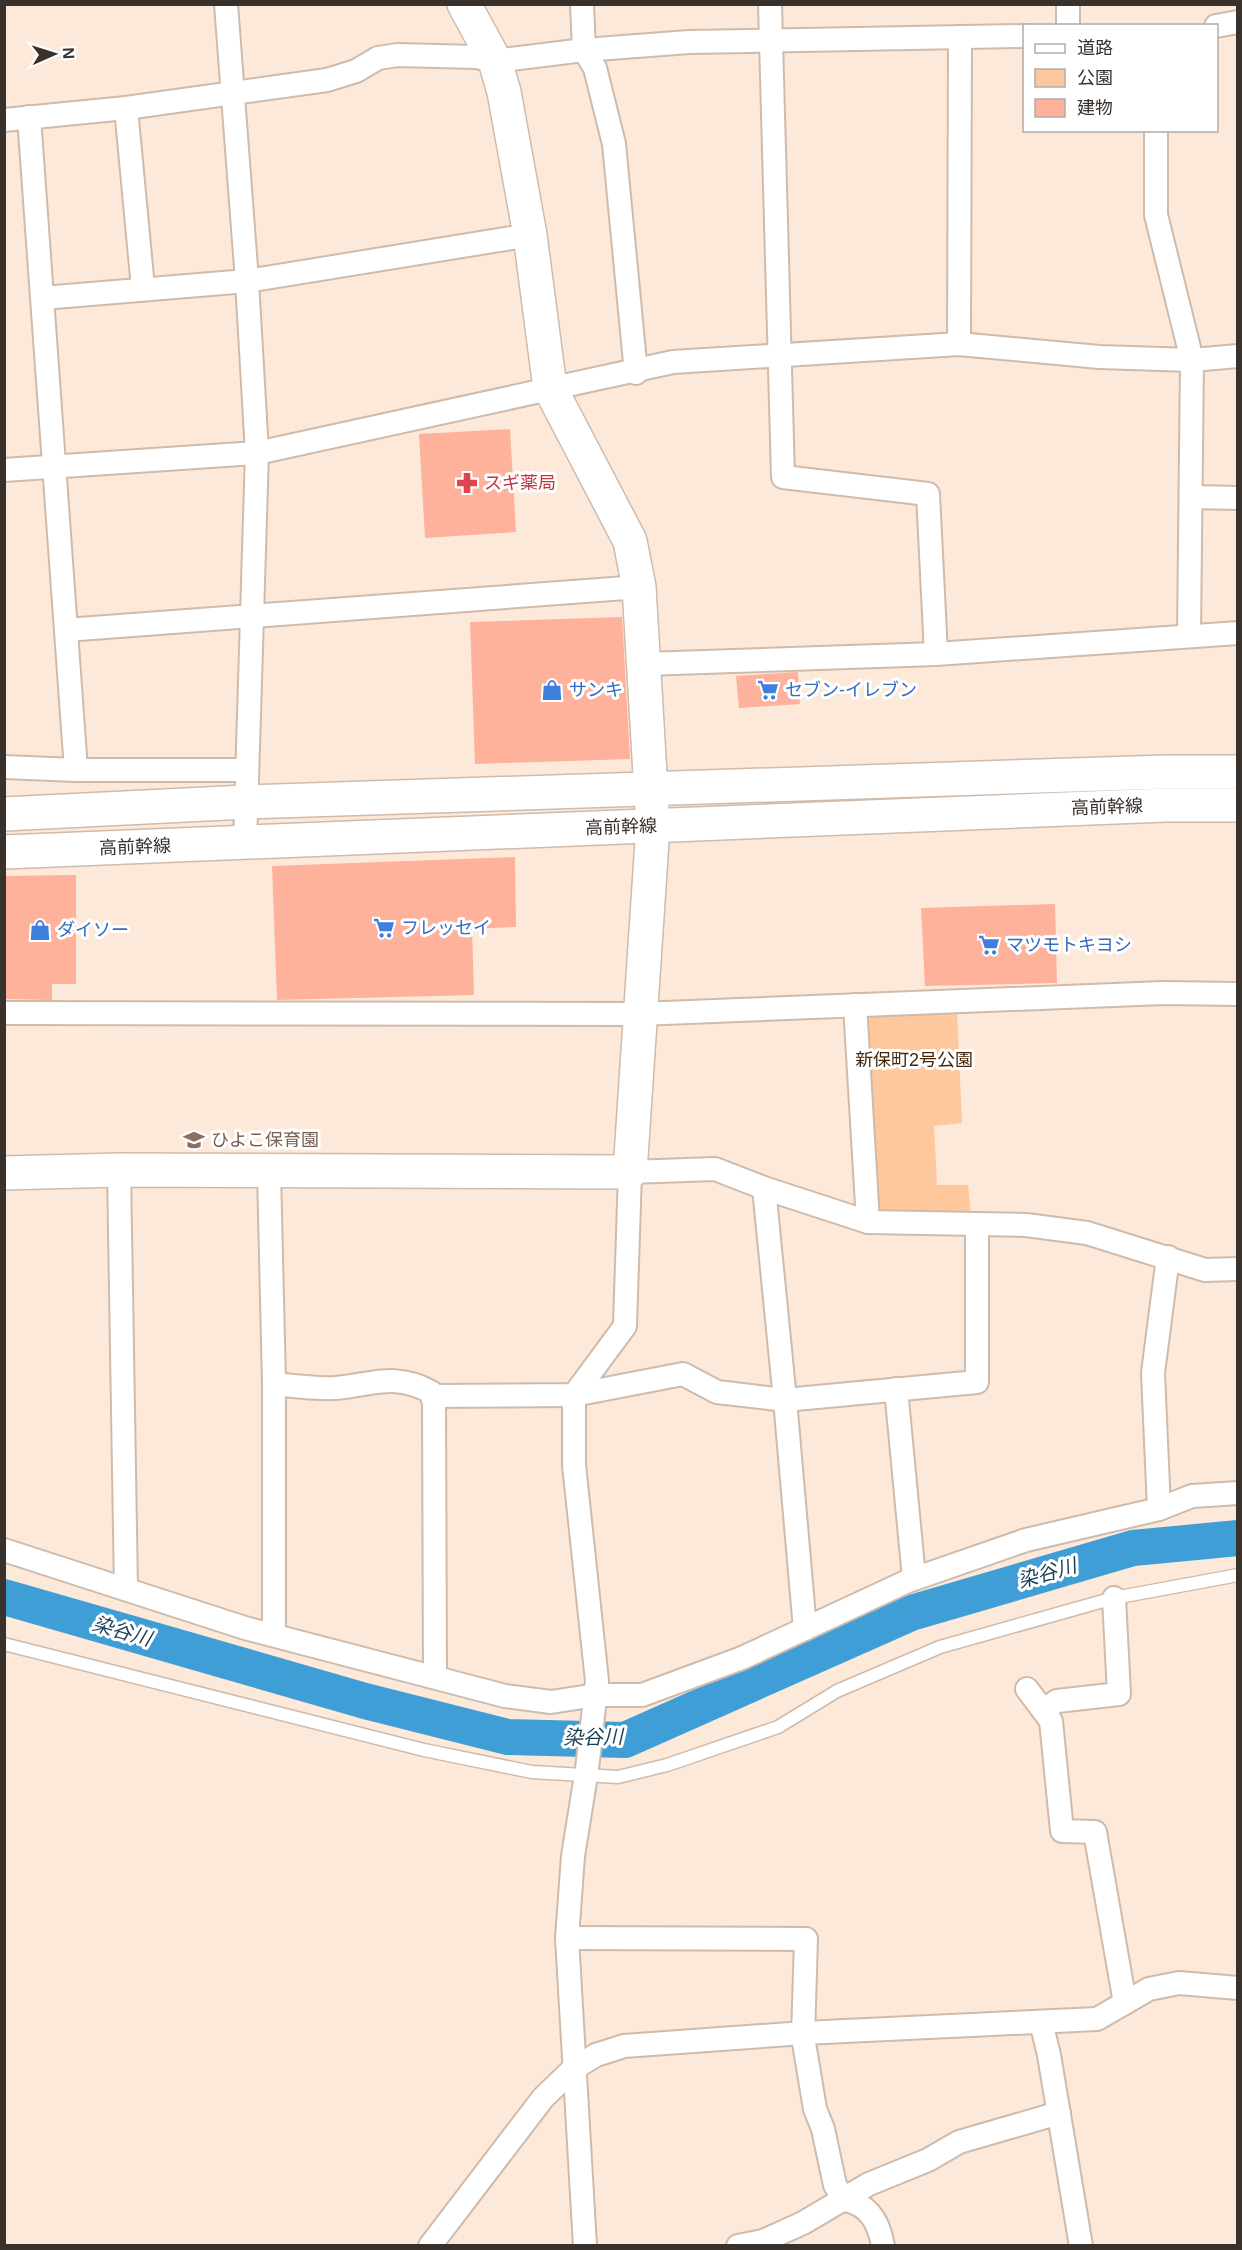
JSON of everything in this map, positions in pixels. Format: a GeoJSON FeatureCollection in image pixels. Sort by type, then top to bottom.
{"type":"FeatureCollection","features":[{"type":"Feature","properties":{"kind":"street"},"geometry":{"type":"LineString","coordinates":[[226,4],[247,281],[257,453],[245,844]]}},
{"type":"Feature","properties":{"kind":"street"},"geometry":{"type":"LineString","coordinates":[[464,4],[495,61],[504,92],[530,235],[550,388],[630,541],[639,587],[644,664],[652,826],[630,1172],[625,1326],[574,1395],[574,1465],[597,1681],[586,1776],[573,1856],[567,1938],[585,2246]]}},
{"type":"Feature","properties":{"kind":"street"},"geometry":{"type":"LineString","coordinates":[[582,4],[584,50],[595,68],[614,144],[636,373]]}},
{"type":"Feature","properties":{"kind":"street"},"geometry":{"type":"LineString","coordinates":[[770,4],[783,477],[928,494],[936,654]]}},
{"type":"Feature","properties":{"kind":"street"},"geometry":{"type":"LineString","coordinates":[[1068,4],[1068,24]]}},
{"type":"Feature","properties":{"kind":"street"},"geometry":{"type":"LineString","coordinates":[[4,120],[126,108],[327,80],[356,71],[378,58],[398,55],[476,57],[495,61],[584,50],[689,42],[1023,36]]}},
{"type":"Feature","properties":{"kind":"street"},"geometry":{"type":"LineString","coordinates":[[959,344],[960,37]]}},
{"type":"Feature","properties":{"kind":"street"},"geometry":{"type":"LineString","coordinates":[[126,108],[143,288]]}},
{"type":"Feature","properties":{"kind":"street"},"geometry":{"type":"LineString","coordinates":[[29,117],[76,770]]}},
{"type":"Feature","properties":{"kind":"street"},"geometry":{"type":"LineString","coordinates":[[1156,132],[1156,215],[1192,360],[1189,636]]}},
{"type":"Feature","properties":{"kind":"street"},"geometry":{"type":"LineString","coordinates":[[43,298],[247,281],[530,235]]}},
{"type":"Feature","properties":{"kind":"street"},"geometry":{"type":"LineString","coordinates":[[4,470],[257,453],[550,388],[636,373],[673,362],[959,344],[1099,357],[1192,360],[1238,356]]}},
{"type":"Feature","properties":{"kind":"street"},"geometry":{"type":"LineString","coordinates":[[1191,497],[1238,498]]}},
{"type":"Feature","properties":{"kind":"street"},"geometry":{"type":"LineString","coordinates":[[66,630],[639,587]]}},
{"type":"Feature","properties":{"kind":"street"},"geometry":{"type":"LineString","coordinates":[[644,664],[936,654],[1238,633]]}},
{"type":"Feature","properties":{"kind":"street"},"geometry":{"type":"LineString","coordinates":[[4,766],[76,770],[246,770]]}},
{"type":"Feature","properties":{"kind":"street","name":"高前幹線"},"geometry":{"type":"LineString","coordinates":[[4,814],[246,802],[1165,772],[1238,772]]}},
{"type":"Feature","properties":{"kind":"street","name":"高前幹線"},"geometry":{"type":"LineString","coordinates":[[4,852],[1166,805],[1238,805]]}},
{"type":"Feature","properties":{"kind":"street"},"geometry":{"type":"LineString","coordinates":[[4,1013],[640,1014],[1163,993],[1238,994]]}},
{"type":"Feature","properties":{"kind":"street"},"geometry":{"type":"LineString","coordinates":[[855,1005],[868,1222]]}},
{"type":"Feature","properties":{"kind":"street"},"geometry":{"type":"LineString","coordinates":[[4,1173],[119,1170],[630,1172],[715,1169],[764,1188],[868,1222],[1026,1225],[1087,1233],[1205,1270],[1238,1269]]}},
{"type":"Feature","properties":{"kind":"street"},"geometry":{"type":"LineString","coordinates":[[119,1170],[126,1589]]}},
{"type":"Feature","properties":{"kind":"street"},"geometry":{"type":"LineString","coordinates":[[269,1171],[274,1383],[274,1635]]}},
{"type":"Feature","properties":{"kind":"street"},"geometry":{"type":"LineString","coordinates":[[764,1188],[805,1629]]}},
{"type":"Feature","properties":{"kind":"street"},"geometry":{"type":"LineString","coordinates":[[432,1396],[574,1395],[683,1374],[717,1392],[785,1400],[977,1382],[977,1224]]}},
{"type":"Feature","properties":{"kind":"street"},"geometry":{"type":"LineString","coordinates":[[1159,1509],[1153,1373],[1168,1257]]}},
{"type":"Feature","properties":{"kind":"street"},"geometry":{"type":"LineString","coordinates":[[274,1383],[311,1389],[391,1380],[413,1382],[431,1392],[434,1403],[435,1676]]}},
{"type":"Feature","properties":{"kind":"street"},"geometry":{"type":"LineString","coordinates":[[896,1389],[914,1578]]}},
{"type":"Feature","properties":{"kind":"street"},"geometry":{"type":"LineString","coordinates":[[4,1550],[274,1635],[505,1696],[551,1702],[596,1695],[642,1695],[701,1674],[914,1578],[1026,1540],[1159,1509],[1192,1496],[1238,1493]]}},
{"type":"Feature","properties":{"kind":"street"},"geometry":{"type":"LineString","coordinates":[[1043,1710],[1057,1701],[1119,1694],[1114,1598]]}},
{"type":"Feature","properties":{"kind":"street"},"geometry":{"type":"LineString","coordinates":[[1027,1689],[1051,1721],[1062,1831],[1095,1832],[1125,2003]]}},
{"type":"Feature","properties":{"kind":"street"},"geometry":{"type":"LineString","coordinates":[[567,1938],[806,1939],[804,2033],[815,2109],[823,2129],[835,2185],[844,2200]]}},
{"type":"Feature","properties":{"kind":"street"},"geometry":{"type":"LineString","coordinates":[[430,2246],[543,2098],[573,2069],[596,2055],[624,2046],[804,2033],[1097,2019],[1149,1989],[1179,1983],[1238,1988]]}},
{"type":"Feature","properties":{"kind":"street"},"geometry":{"type":"LineString","coordinates":[[1041,2022],[1081,2246]]}},
{"type":"Feature","properties":{"kind":"street"},"geometry":{"type":"LineString","coordinates":[[738,2246],[763,2241],[844,2200],[869,2184],[928,2160],[959,2142],[1059,2113]]}},
{"type":"Feature","properties":{"kind":"street"},"geometry":{"type":"LineString","coordinates":[[844,2200],[858,2202],[872,2214],[881,2231],[883,2246]]}},
{"type":"Feature","properties":{"kind":"lane"},"geometry":{"type":"LineString","coordinates":[[4,1644],[424,1750],[532,1772],[618,1777],[708,1752],[778,1727],[837,1691],[940,1647],[1114,1598],[1238,1575]]}},
{"type":"Feature","properties":{"kind":"green space","name":"新保町2号公園"},"geometry":{"type":"Polygon","coordinates":[[[957,1010],[962,1123],[934,1126],[937,1185],[968,1185],[971,1217],[877,1215],[866,1023],[872,1015],[957,1010]]]}},
{"type":"Feature","properties":{"kind":"building","name":"スギ薬局"},"geometry":{"type":"Polygon","coordinates":[[[510,429],[516,532],[425,538],[419,434],[510,429]]]}},
{"type":"Feature","properties":{"kind":"building","name":"サンキ"},"geometry":{"type":"Polygon","coordinates":[[[622,617],[630,759],[475,764],[470,622],[622,617]]]}},
{"type":"Feature","properties":{"kind":"building","name":"セブン-イレブン"},"geometry":{"type":"Polygon","coordinates":[[[798,672],[800,704],[739,708],[736,676],[798,672]]]}},
{"type":"Feature","properties":{"kind":"building","name":"フレッセイ"},"geometry":{"type":"Polygon","coordinates":[[[515,857],[516,927],[472,929],[474,995],[277,1000],[272,866],[515,857]]]}},
{"type":"Feature","properties":{"kind":"building","name":"ダイソー"},"geometry":{"type":"Polygon","coordinates":[[[76,875],[76,984],[52,984],[52,1000],[4,999],[4,876],[76,875]]]}},
{"type":"Feature","properties":{"kind":"building","name":"マツモトキヨシ"},"geometry":{"type":"Polygon","coordinates":[[[1055,904],[1057,983],[925,986],[921,908],[1055,904]]]}},
{"type":"Feature","properties":{"kind":"waterway","name":"染谷川"},"geometry":{"type":"LineString","coordinates":[[4,1597],[365,1701],[508,1737],[625,1740],[911,1613],[1133,1548],[1238,1538]]}},
{"type":"Feature","properties":{"kind":"place","name":"スギ薬局"},"geometry":{"type":"Point","coordinates":[467,483]}},
{"type":"Feature","properties":{"kind":"place","name":"サンキ"},"geometry":{"type":"Point","coordinates":[552,690]}},
{"type":"Feature","properties":{"kind":"place","name":"セブン-イレブン"},"geometry":{"type":"Point","coordinates":[768,690]}},
{"type":"Feature","properties":{"kind":"place","name":"フレッセイ"},"geometry":{"type":"Point","coordinates":[384,928]}},
{"type":"Feature","properties":{"kind":"place","name":"ダイソー"},"geometry":{"type":"Point","coordinates":[40,930]}},
{"type":"Feature","properties":{"kind":"place","name":"マツモトキヨシ"},"geometry":{"type":"Point","coordinates":[989,945]}},
{"type":"Feature","properties":{"kind":"place","name":"ひよこ保育園"},"geometry":{"type":"Point","coordinates":[194,1140]}}]}
